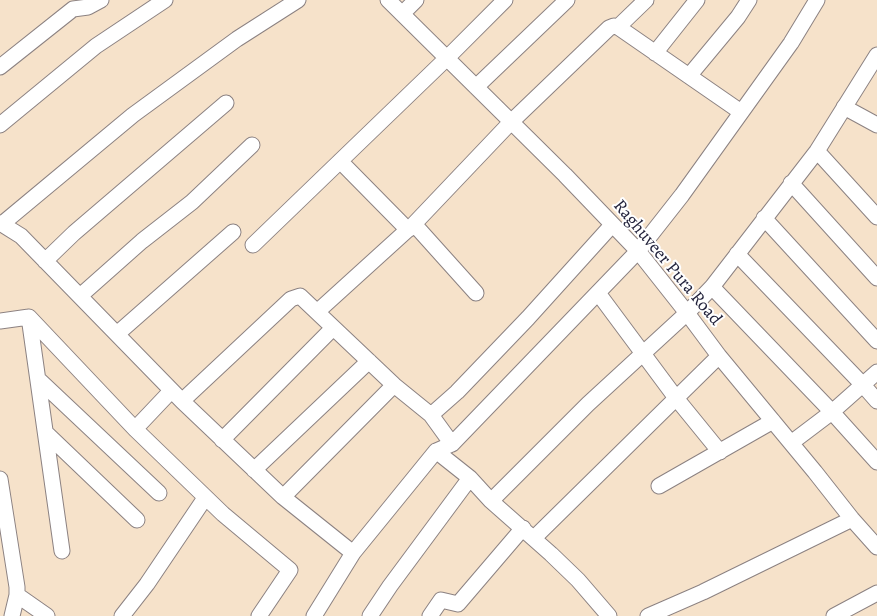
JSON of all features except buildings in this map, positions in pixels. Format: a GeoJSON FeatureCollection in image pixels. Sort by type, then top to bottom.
{"type":"FeatureCollection","features":[{"type":"Feature","properties":{"kind":"street"},"geometry":{"type":"LineString","coordinates":[[0,67],[72,9],[88,7],[101,0]]}},
{"type":"Feature","properties":{"kind":"street"},"geometry":{"type":"LineString","coordinates":[[0,124],[96,46],[165,0]]}},
{"type":"Feature","properties":{"kind":"street"},"geometry":{"type":"LineString","coordinates":[[298,0],[237,39],[132,115],[1,223],[20,236],[177,396],[283,498],[353,553]]}},
{"type":"Feature","properties":{"kind":"street","name":"Raghuveer Pura Road"},"geometry":{"type":"LineString","coordinates":[[388,0],[638,251],[688,313],[719,356],[877,547]]}},
{"type":"Feature","properties":{"kind":"street"},"geometry":{"type":"LineString","coordinates":[[402,14],[416,0]]}},
{"type":"Feature","properties":{"kind":"street"},"geometry":{"type":"LineString","coordinates":[[253,245],[447,58],[504,0]]}},
{"type":"Feature","properties":{"kind":"street"},"geometry":{"type":"LineString","coordinates":[[476,87],[567,0]]}},
{"type":"Feature","properties":{"kind":"street"},"geometry":{"type":"LineString","coordinates":[[618,27],[646,0]]}},
{"type":"Feature","properties":{"kind":"street"},"geometry":{"type":"LineString","coordinates":[[655,53],[697,0]]}},
{"type":"Feature","properties":{"kind":"street"},"geometry":{"type":"LineString","coordinates":[[688,76],[738,17],[749,0]]}},
{"type":"Feature","properties":{"kind":"street"},"geometry":{"type":"LineString","coordinates":[[314,616],[353,553],[436,451],[452,444],[638,251],[682,195],[791,43],[817,0]]}},
{"type":"Feature","properties":{"kind":"street"},"geometry":{"type":"LineString","coordinates":[[317,312],[411,227],[511,122],[609,28],[618,27],[741,112]]}},
{"type":"Feature","properties":{"kind":"street"},"geometry":{"type":"LineString","coordinates":[[491,501],[588,404],[688,313],[712,287],[816,151],[877,55]]}},
{"type":"Feature","properties":{"kind":"street"},"geometry":{"type":"LineString","coordinates":[[45,261],[74,233],[226,103]]}},
{"type":"Feature","properties":{"kind":"street"},"geometry":{"type":"LineString","coordinates":[[844,106],[877,125]]}},
{"type":"Feature","properties":{"kind":"street"},"geometry":{"type":"LineString","coordinates":[[80,296],[142,241],[192,202],[252,145]]}},
{"type":"Feature","properties":{"kind":"street"},"geometry":{"type":"LineString","coordinates":[[816,151],[877,218]]}},
{"type":"Feature","properties":{"kind":"street"},"geometry":{"type":"LineString","coordinates":[[340,161],[411,227],[476,294]]}},
{"type":"Feature","properties":{"kind":"street"},"geometry":{"type":"LineString","coordinates":[[791,183],[877,278]]}},
{"type":"Feature","properties":{"kind":"street"},"geometry":{"type":"LineString","coordinates":[[764,218],[877,342]]}},
{"type":"Feature","properties":{"kind":"street"},"geometry":{"type":"LineString","coordinates":[[431,415],[457,392],[612,225]]}},
{"type":"Feature","properties":{"kind":"street"},"geometry":{"type":"LineString","coordinates":[[118,334],[233,232]]}},
{"type":"Feature","properties":{"kind":"street"},"geometry":{"type":"LineString","coordinates":[[737,254],[877,401]]}},
{"type":"Feature","properties":{"kind":"street"},"geometry":{"type":"LineString","coordinates":[[712,287],[832,412],[877,462]]}},
{"type":"Feature","properties":{"kind":"street"},"geometry":{"type":"LineString","coordinates":[[598,293],[676,398],[720,452]]}},
{"type":"Feature","properties":{"kind":"street"},"geometry":{"type":"LineString","coordinates":[[135,429],[295,296],[300,296],[394,385],[431,415],[452,444]]}},
{"type":"Feature","properties":{"kind":"street"},"geometry":{"type":"LineString","coordinates":[[0,321],[29,317]]}},
{"type":"Feature","properties":{"kind":"street"},"geometry":{"type":"LineString","coordinates":[[29,317],[62,551]]}},
{"type":"Feature","properties":{"kind":"street"},"geometry":{"type":"LineString","coordinates":[[29,317],[135,429],[206,498],[290,570],[259,616]]}},
{"type":"Feature","properties":{"kind":"street"},"geometry":{"type":"LineString","coordinates":[[222,440],[334,328]]}},
{"type":"Feature","properties":{"kind":"street"},"geometry":{"type":"LineString","coordinates":[[430,616],[441,600],[458,604],[528,533],[676,398],[719,356]]}},
{"type":"Feature","properties":{"kind":"street"},"geometry":{"type":"LineString","coordinates":[[254,470],[368,361]]}},
{"type":"Feature","properties":{"kind":"street"},"geometry":{"type":"LineString","coordinates":[[791,443],[832,412],[877,372]]}},
{"type":"Feature","properties":{"kind":"street"},"geometry":{"type":"LineString","coordinates":[[38,379],[159,493]]}},
{"type":"Feature","properties":{"kind":"street"},"geometry":{"type":"LineString","coordinates":[[283,498],[394,385]]}},
{"type":"Feature","properties":{"kind":"street"},"geometry":{"type":"LineString","coordinates":[[659,486],[774,422]]}},
{"type":"Feature","properties":{"kind":"street"},"geometry":{"type":"LineString","coordinates":[[46,434],[137,520]]}},
{"type":"Feature","properties":{"kind":"street"},"geometry":{"type":"LineString","coordinates":[[436,451],[470,478],[491,501],[578,580],[609,616]]}},
{"type":"Feature","properties":{"kind":"street"},"geometry":{"type":"LineString","coordinates":[[370,616],[470,478]]}},
{"type":"Feature","properties":{"kind":"street"},"geometry":{"type":"LineString","coordinates":[[0,479],[5,542],[17,595],[12,616]]}},
{"type":"Feature","properties":{"kind":"street"},"geometry":{"type":"LineString","coordinates":[[122,616],[147,584],[206,498]]}},
{"type":"Feature","properties":{"kind":"street"},"geometry":{"type":"LineString","coordinates":[[648,616],[703,592],[852,519]]}},
{"type":"Feature","properties":{"kind":"street"},"geometry":{"type":"LineString","coordinates":[[834,616],[877,593]]}},
{"type":"Feature","properties":{"kind":"street"},"geometry":{"type":"LineString","coordinates":[[17,595],[47,616]]}}]}
